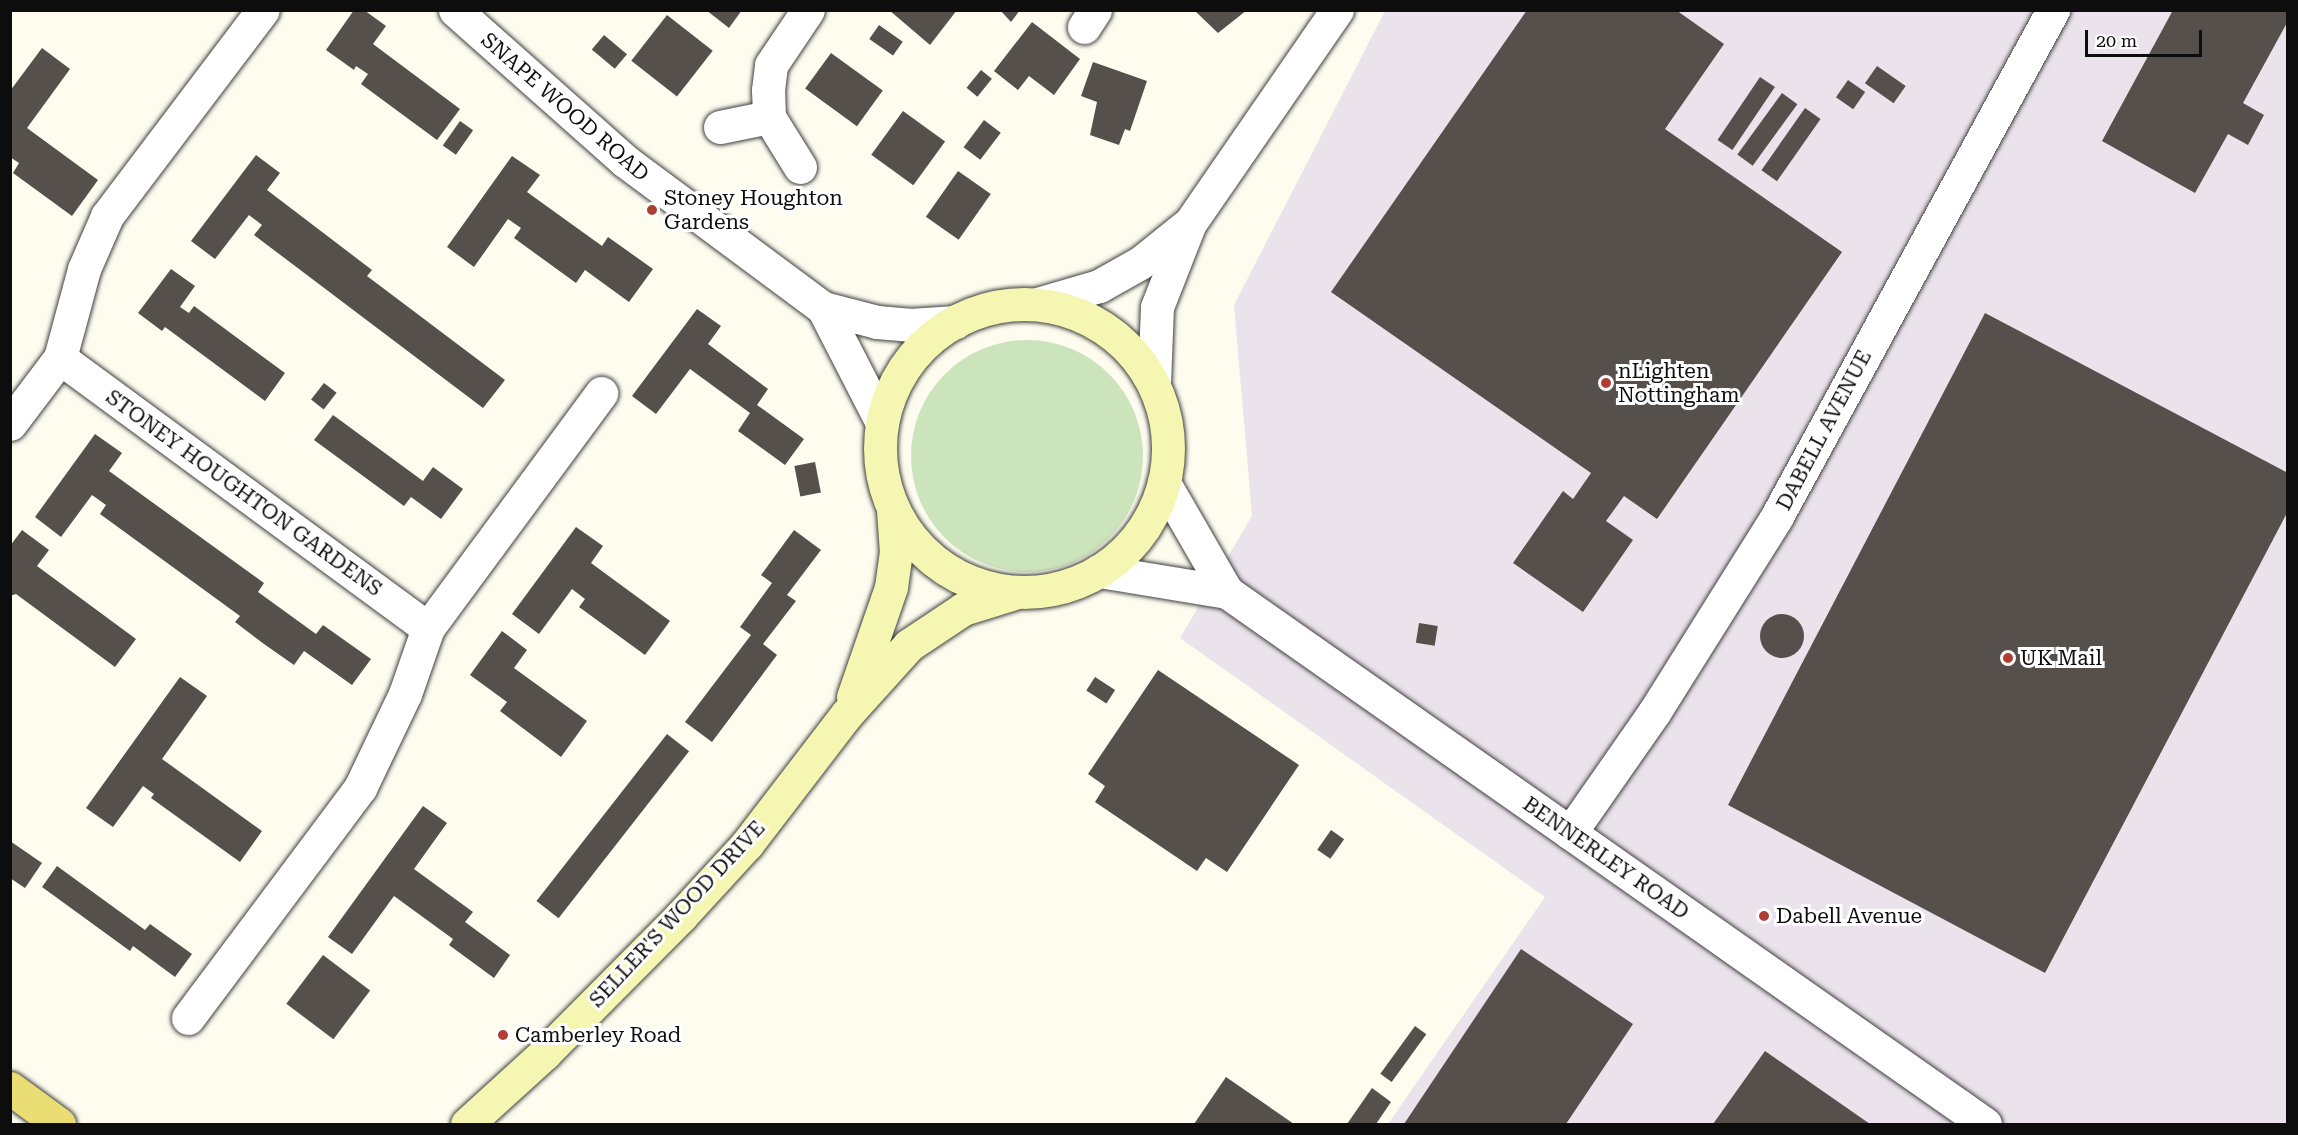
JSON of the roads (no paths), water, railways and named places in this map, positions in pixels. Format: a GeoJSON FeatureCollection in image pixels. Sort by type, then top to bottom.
{"type":"FeatureCollection","features":[{"type":"Feature","properties":{"kind":"main road"},"geometry":{"type":"LineString","coordinates":[[10,1088],[59,1125]]}},
{"type":"Feature","properties":{"kind":"street"},"geometry":{"type":"LineString","coordinates":[[10,424],[60,358],[84,269],[107,216],[263,10]]}},
{"type":"Feature","properties":{"kind":"street","name":"SNAPE WOOD ROAD"},"geometry":{"type":"LineString","coordinates":[[455,10],[625,161],[823,308],[888,323],[956,322]]}},
{"type":"Feature","properties":{"kind":"street"},"geometry":{"type":"LineString","coordinates":[[800,166],[769,117],[771,65],[808,10]]}},
{"type":"Feature","properties":{"kind":"street"},"geometry":{"type":"LineString","coordinates":[[1154,384],[1130,350],[1098,323],[1068,310],[1037,304],[1004,305],[956,322],[922,346],[903,369],[882,423],[883,480],[893,507],[910,536],[932,559],[958,576],[986,588],[1016,592],[1073,584],[1099,571],[1141,533],[1164,483],[1168,433],[1154,384],[1157,307],[1190,223],[1337,10]]}},
{"type":"Feature","properties":{"kind":"street","name":"DABELL AVENUE"},"geometry":{"type":"LineString","coordinates":[[1570,833],[1655,711],[1776,518],[2053,10]]}},
{"type":"Feature","properties":{"kind":"street"},"geometry":{"type":"LineString","coordinates":[[720,127],[769,117]]}},
{"type":"Feature","properties":{"kind":"street"},"geometry":{"type":"LineString","coordinates":[[1037,304],[1099,286],[1140,263],[1190,223]]}},
{"type":"Feature","properties":{"kind":"street","name":"SNAPE WOOD ROAD"},"geometry":{"type":"LineString","coordinates":[[823,308],[882,423]]}},
{"type":"Feature","properties":{"kind":"street","name":"STONEY HOUGHTON GARDENS"},"geometry":{"type":"LineString","coordinates":[[60,358],[428,628]]}},
{"type":"Feature","properties":{"kind":"street"},"geometry":{"type":"LineString","coordinates":[[188,1018],[360,788],[401,703],[428,628],[601,393]]}},
{"type":"Feature","properties":{"kind":"street","name":"BENNERLEY ROAD"},"geometry":{"type":"LineString","coordinates":[[1164,483],[1227,592],[1985,1125]]}},
{"type":"Feature","properties":{"kind":"street","name":"SELLER'S WOOD DRIVE"},"geometry":{"type":"LineString","coordinates":[[846,716],[891,587],[896,553],[893,507]]}},
{"type":"Feature","properties":{"kind":"street","name":"BENNERLEY ROAD"},"geometry":{"type":"LineString","coordinates":[[1099,571],[1227,592]]}},
{"type":"Feature","properties":{"kind":"street","name":"SELLER'S WOOD DRIVE"},"geometry":{"type":"LineString","coordinates":[[467,1125],[546,1053],[681,916],[747,844],[846,716],[909,645],[934,625],[963,609],[1016,592]]}},
{"type":"Feature","properties":{"kind":"place","name":"Stoney Houghton Gardens"},"geometry":{"type":"Point","coordinates":[652,210]}},
{"type":"Feature","properties":{"kind":"place","name":"nLighten Nottingham"},"geometry":{"type":"Point","coordinates":[1606,383]}},
{"type":"Feature","properties":{"kind":"place","name":"UK Mail"},"geometry":{"type":"Point","coordinates":[2008,658]}},
{"type":"Feature","properties":{"kind":"place","name":"Dabell Avenue"},"geometry":{"type":"Point","coordinates":[1764,916]}},
{"type":"Feature","properties":{"kind":"place","name":"Camberley Road"},"geometry":{"type":"Point","coordinates":[503,1035]}}]}
